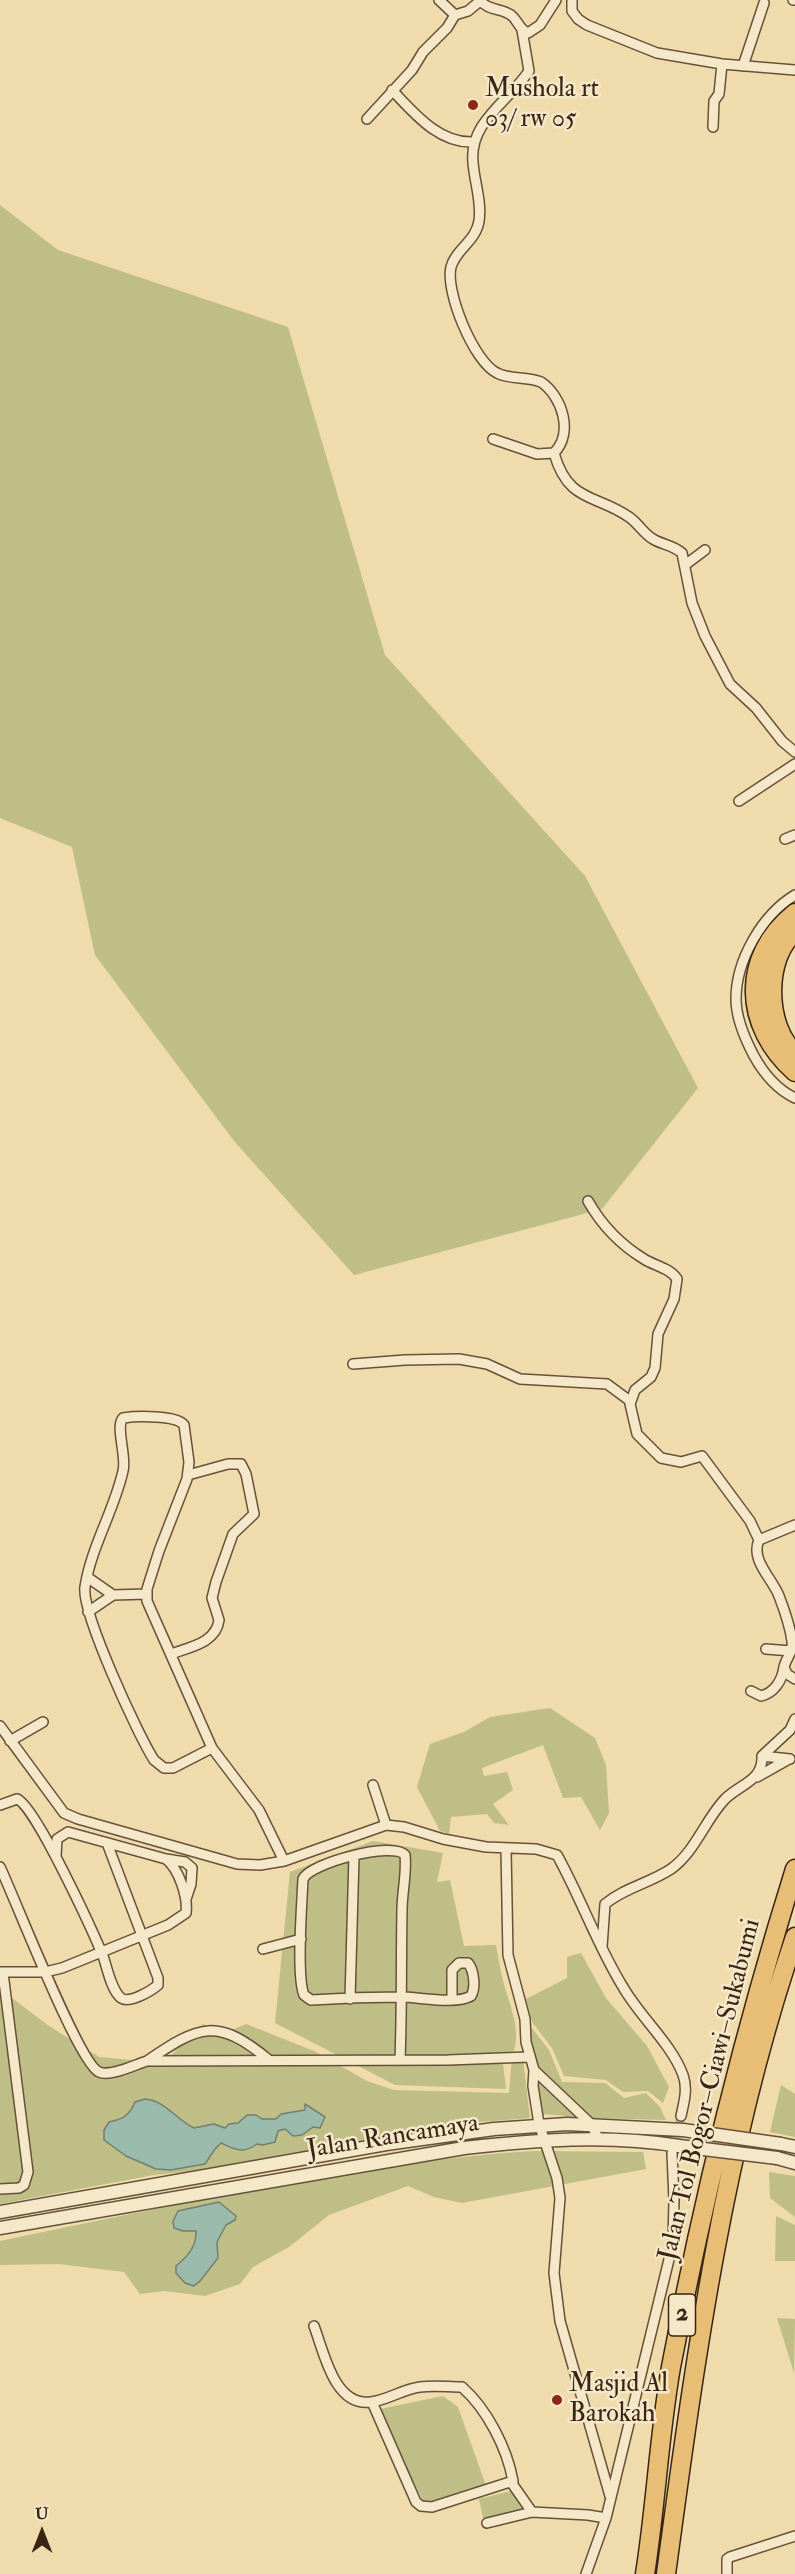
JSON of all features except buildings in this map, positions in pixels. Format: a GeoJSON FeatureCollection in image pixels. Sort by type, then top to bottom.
{"type":"FeatureCollection","features":[{"type":"Feature","properties":{"kind":"highway"},"geometry":{"type":"LineString","coordinates":[[795,913],[779,926],[766,945],[754,986],[756,1009],[762,1029],[772,1047],[795,1072]]}},
{"type":"Feature","properties":{"kind":"highway"},"geometry":{"type":"LineString","coordinates":[[795,932],[771,976],[772,1002],[777,1024],[790,1049],[795,1053]]}},
{"type":"Feature","properties":{"kind":"highway","name":"Jalan Tol Bogor–Ciawi–Sukabumi"},"geometry":{"type":"LineString","coordinates":[[645,2574],[671,2369],[708,2187],[747,2030],[795,1869]]}},
{"type":"Feature","properties":{"kind":"highway","name":"Jalan Tol Bogor–Ciawi–Sukabumi"},"geometry":{"type":"LineString","coordinates":[[666,2574],[695,2360],[726,2190],[757,2067],[795,1937]]}},
{"type":"Feature","properties":{"kind":"street"},"geometry":{"type":"LineString","coordinates":[[439,0],[455,15]]}},
{"type":"Feature","properties":{"kind":"street"},"geometry":{"type":"LineString","coordinates":[[368,119],[412,70],[426,48],[447,28],[455,15],[468,11],[480,0],[489,8],[511,15],[522,30],[529,71],[485,121],[474,142],[473,164],[479,222],[473,237],[452,264],[449,282],[452,298],[483,361],[491,369],[507,377],[541,382],[558,401],[563,412],[564,427],[558,449],[554,453],[537,454],[493,439]]}},
{"type":"Feature","properties":{"kind":"street"},"geometry":{"type":"LineString","coordinates":[[522,30],[528,33],[537,28],[555,0]]}},
{"type":"Feature","properties":{"kind":"street"},"geometry":{"type":"LineString","coordinates":[[572,0],[574,16],[587,25],[657,53],[722,64],[795,70]]}},
{"type":"Feature","properties":{"kind":"street"},"geometry":{"type":"LineString","coordinates":[[743,66],[764,1]]}},
{"type":"Feature","properties":{"kind":"street"},"geometry":{"type":"LineString","coordinates":[[713,127],[714,101],[719,94],[722,64]]}},
{"type":"Feature","properties":{"kind":"street"},"geometry":{"type":"LineString","coordinates":[[392,90],[445,137],[459,142],[474,142]]}},
{"type":"Feature","properties":{"kind":"street"},"geometry":{"type":"LineString","coordinates":[[554,453],[563,475],[579,493],[621,512],[636,522],[650,537],[676,548],[682,554],[696,614],[730,684],[756,708],[782,741],[795,752]]}},
{"type":"Feature","properties":{"kind":"street"},"geometry":{"type":"LineString","coordinates":[[685,565],[705,550]]}},
{"type":"Feature","properties":{"kind":"street"},"geometry":{"type":"LineString","coordinates":[[740,801],[795,764]]}},
{"type":"Feature","properties":{"kind":"street"},"geometry":{"type":"LineString","coordinates":[[785,838],[795,835]]}},
{"type":"Feature","properties":{"kind":"street"},"geometry":{"type":"LineString","coordinates":[[795,895],[786,900],[765,922],[753,942],[743,961],[736,1000],[742,1028],[765,1075],[795,1098]]}},
{"type":"Feature","properties":{"kind":"street"},"geometry":{"type":"LineString","coordinates":[[588,1201],[606,1227],[632,1251],[670,1271],[677,1279],[674,1299],[658,1334],[655,1368],[651,1377],[635,1390],[630,1401],[637,1434],[648,1447],[661,1458],[672,1462],[686,1462],[702,1456],[750,1521],[759,1540],[758,1557],[780,1597],[792,1641],[782,1677],[773,1691],[761,1696],[751,1691]]}},
{"type":"Feature","properties":{"kind":"street"},"geometry":{"type":"LineString","coordinates":[[353,1364],[405,1360],[467,1360],[487,1364],[520,1379],[607,1384],[630,1401]]}},
{"type":"Feature","properties":{"kind":"street"},"geometry":{"type":"LineString","coordinates":[[212,1748],[173,1768],[164,1768],[154,1760],[115,1678],[88,1612],[84,1594],[87,1577],[123,1472],[124,1458],[119,1424],[121,1419],[134,1417],[181,1421],[185,1427],[189,1462],[188,1475],[159,1551],[147,1601],[212,1748],[259,1810],[284,1861]]}},
{"type":"Feature","properties":{"kind":"street"},"geometry":{"type":"LineString","coordinates":[[171,1654],[202,1642],[214,1633],[219,1620],[212,1593],[219,1571],[233,1534],[254,1514],[246,1474],[239,1463],[188,1475]]}},
{"type":"Feature","properties":{"kind":"street"},"geometry":{"type":"LineString","coordinates":[[759,1540],[795,1525]]}},
{"type":"Feature","properties":{"kind":"street"},"geometry":{"type":"LineString","coordinates":[[87,1577],[113,1595]]}},
{"type":"Feature","properties":{"kind":"street"},"geometry":{"type":"LineString","coordinates":[[88,1612],[113,1595],[147,1594]]}},
{"type":"Feature","properties":{"kind":"street"},"geometry":{"type":"LineString","coordinates":[[766,1648],[791,1651]]}},
{"type":"Feature","properties":{"kind":"street"},"geometry":{"type":"LineString","coordinates":[[784,1667],[787,1674],[795,1679]]}},
{"type":"Feature","properties":{"kind":"street"},"geometry":{"type":"LineString","coordinates":[[757,1777],[761,1768],[762,1756],[790,1730],[795,1719]]}},
{"type":"Feature","properties":{"kind":"street"},"geometry":{"type":"LineString","coordinates":[[10,1741],[43,1722]]}},
{"type":"Feature","properties":{"kind":"street"},"geometry":{"type":"LineString","coordinates":[[0,1726],[64,1813],[237,1864],[260,1865],[284,1861],[386,1825],[404,1827],[443,1839],[486,1847],[536,1849],[557,1855],[576,1889],[601,1950],[624,1989],[682,2073],[686,2093],[681,2116]]}},
{"type":"Feature","properties":{"kind":"street"},"geometry":{"type":"LineString","coordinates":[[762,1756],[792,1759]]}},
{"type":"Feature","properties":{"kind":"street"},"geometry":{"type":"LineString","coordinates":[[601,1950],[605,1904],[658,1877],[683,1858],[724,1801],[736,1789],[792,1759]]}},
{"type":"Feature","properties":{"kind":"street"},"geometry":{"type":"LineString","coordinates":[[373,1785],[386,1825]]}},
{"type":"Feature","properties":{"kind":"street"},"geometry":{"type":"LineString","coordinates":[[0,1805],[18,1798],[23,1801],[56,1857],[102,1953],[119,1997],[128,2000],[151,1991],[158,1985],[158,1978],[107,1843]]}},
{"type":"Feature","properties":{"kind":"street"},"geometry":{"type":"LineString","coordinates":[[0,2189],[19,2188],[24,2185],[27,2172],[2,1973],[45,1972],[102,1953],[181,1918],[186,1913],[186,1899],[191,1884],[192,1868],[185,1862],[166,1859],[79,1834],[65,1833],[57,1839],[56,1857]]}},
{"type":"Feature","properties":{"kind":"street"},"geometry":{"type":"LineString","coordinates":[[506,1849],[507,1955],[524,2010],[526,2042],[534,2070],[533,2086],[540,2124],[557,2178],[560,2198],[554,2273],[560,2321],[610,2496]]}},
{"type":"Feature","properties":{"kind":"street"},"geometry":{"type":"LineString","coordinates":[[400,2060],[401,1997],[402,1909],[405,1855],[401,1851],[391,1850],[354,1856],[323,1864],[306,1873],[303,1879],[301,1939],[301,1980],[304,1995],[311,2000],[401,1997],[452,2000]]}},
{"type":"Feature","properties":{"kind":"street"},"geometry":{"type":"LineString","coordinates":[[350,1999],[354,1856]]}},
{"type":"Feature","properties":{"kind":"street"},"geometry":{"type":"LineString","coordinates":[[166,1859],[173,1866],[186,1899]]}},
{"type":"Feature","properties":{"kind":"street"},"geometry":{"type":"LineString","coordinates":[[0,1866],[45,1972],[91,2067],[99,2072],[108,2073],[147,2061],[186,2037],[212,2030],[238,2037],[269,2060]]}},
{"type":"Feature","properties":{"kind":"street"},"geometry":{"type":"LineString","coordinates":[[263,1949],[301,1939]]}},
{"type":"Feature","properties":{"kind":"street"},"geometry":{"type":"LineString","coordinates":[[147,2061],[530,2057]]}},
{"type":"Feature","properties":{"kind":"street"},"geometry":{"type":"LineString","coordinates":[[534,2070],[591,2124],[598,2140]]}},
{"type":"Feature","properties":{"kind":"street","name":"Jalan Rancamaya"},"geometry":{"type":"LineString","coordinates":[[0,2212],[386,2144],[540,2124],[591,2124],[683,2130],[795,2147]]}},
{"type":"Feature","properties":{"kind":"street"},"geometry":{"type":"LineString","coordinates":[[505,2128],[509,2143]]}},
{"type":"Feature","properties":{"kind":"street","name":"Jalan Rancamaya"},"geometry":{"type":"LineString","coordinates":[[0,2228],[410,2155],[509,2143],[646,2141],[675,2150],[777,2158],[795,2163]]}},
{"type":"Feature","properties":{"kind":"street"},"geometry":{"type":"LineString","coordinates":[[586,2574],[606,2518],[673,2243],[675,2150]]}},
{"type":"Feature","properties":{"kind":"street"},"geometry":{"type":"LineString","coordinates":[[314,2326],[342,2391],[355,2400],[372,2402],[419,2387],[462,2387],[491,2420],[512,2476],[511,2482],[532,2512]]}},
{"type":"Feature","properties":{"kind":"street"},"geometry":{"type":"LineString","coordinates":[[372,2402],[416,2502],[421,2506],[432,2507],[511,2482]]}},
{"type":"Feature","properties":{"kind":"street"},"geometry":{"type":"LineString","coordinates":[[487,2523],[532,2512],[606,2518]]}},
{"type":"Feature","properties":{"kind":"street"},"geometry":{"type":"LineString","coordinates":[[726,2574],[727,2559],[730,2557],[795,2536]]}},
{"type":"Feature","properties":{"kind":"green space"},"geometry":{"type":"Polygon","coordinates":[[[0,205],[58,250],[288,327],[385,655],[585,876],[698,1088],[602,1209],[354,1275],[234,1141],[95,955],[72,847],[0,818],[0,205]]]}},
{"type":"Feature","properties":{"kind":"green space"},"geometry":{"type":"Polygon","coordinates":[[[550,1708],[595,1738],[606,1765],[609,1813],[600,1830],[581,1797],[563,1798],[543,1745],[482,1768],[484,1776],[507,1772],[513,1790],[493,1804],[509,1825],[494,1823],[487,1814],[451,1817],[449,1834],[440,1831],[417,1787],[430,1744],[464,1732],[490,1717],[550,1708]]]}},
{"type":"Feature","properties":{"kind":"green space"},"geometry":{"type":"Polygon","coordinates":[[[373,1841],[443,1853],[437,1882],[450,1880],[464,1946],[496,1945],[516,2028],[514,2051],[502,2055],[506,2089],[395,2085],[275,2023],[290,1872],[373,1841]]]}},
{"type":"Feature","properties":{"kind":"green space"},"geometry":{"type":"Polygon","coordinates":[[[581,1953],[606,1998],[647,2046],[669,2087],[663,2103],[648,2091],[623,2092],[606,2080],[564,2076],[552,2048],[532,2022],[526,1999],[567,1978],[567,1957],[581,1953]]]}},
{"type":"Feature","properties":{"kind":"green space"},"geometry":{"type":"Polygon","coordinates":[[[0,1989],[49,2026],[99,2057],[163,2063],[203,2024],[225,2033],[246,2024],[314,2051],[367,2081],[394,2090],[509,2093],[512,2057],[523,2060],[530,2118],[429,2126],[299,2161],[154,2175],[0,2204],[0,1989]]]}},
{"type":"Feature","properties":{"kind":"green space"},"geometry":{"type":"Polygon","coordinates":[[[528,2023],[549,2050],[562,2082],[605,2083],[624,2098],[646,2093],[660,2107],[666,2120],[590,2118],[577,2122],[565,2116],[543,2114],[538,2101],[528,2023]]]}},
{"type":"Feature","properties":{"kind":"green space"},"geometry":{"type":"Polygon","coordinates":[[[781,2085],[795,2094],[795,2137],[770,2132],[781,2085]]]}},
{"type":"Feature","properties":{"kind":"green space"},"geometry":{"type":"Polygon","coordinates":[[[536,2151],[643,2152],[646,2169],[462,2203],[434,2197],[408,2186],[329,2215],[289,2247],[253,2267],[240,2284],[205,2296],[164,2291],[140,2294],[124,2272],[59,2264],[0,2265],[0,2241],[190,2202],[359,2171],[464,2157],[536,2151]]]}},
{"type":"Feature","properties":{"kind":"green space"},"geometry":{"type":"Polygon","coordinates":[[[769,2172],[795,2176],[795,2217],[770,2198],[769,2172]]]}},
{"type":"Feature","properties":{"kind":"green space"},"geometry":{"type":"Polygon","coordinates":[[[776,2216],[795,2225],[795,2261],[775,2261],[776,2216]]]}},
{"type":"Feature","properties":{"kind":"green space"},"geometry":{"type":"Polygon","coordinates":[[[777,2318],[795,2319],[794,2373],[777,2318]]]}},
{"type":"Feature","properties":{"kind":"green space"},"geometry":{"type":"Polygon","coordinates":[[[443,2396],[458,2407],[486,2486],[425,2504],[375,2410],[443,2396]]]}},
{"type":"Feature","properties":{"kind":"green space"},"geometry":{"type":"Polygon","coordinates":[[[511,2491],[516,2493],[525,2515],[484,2522],[479,2499],[511,2491]]]}},
{"type":"Feature","properties":{"kind":"shaded area"},"geometry":{"type":"Polygon","coordinates":[[[145,2099],[158,2103],[194,2128],[214,2124],[225,2128],[229,2124],[238,2123],[247,2115],[256,2115],[262,2119],[276,2119],[281,2114],[305,2110],[305,2104],[325,2117],[320,2128],[313,2127],[302,2135],[293,2136],[285,2129],[278,2131],[275,2142],[257,2144],[243,2150],[221,2143],[205,2164],[171,2170],[156,2169],[126,2156],[104,2140],[104,2130],[109,2122],[125,2116],[135,2102],[145,2099]]]}},
{"type":"Feature","properties":{"kind":"shaded area"},"geometry":{"type":"Polygon","coordinates":[[[219,2202],[236,2216],[235,2220],[226,2225],[217,2242],[218,2258],[200,2281],[194,2286],[185,2283],[176,2273],[176,2266],[191,2250],[196,2231],[174,2228],[173,2221],[178,2211],[219,2202]]]}},
{"type":"Feature","properties":{"kind":"tunnel"},"geometry":{"type":"LineString","coordinates":[[672,2151],[681,2116]]}},
{"type":"Feature","properties":{"kind":"place","name":"Mushola rt 03/ rw 05"},"geometry":{"type":"Point","coordinates":[473,105]}},
{"type":"Feature","properties":{"kind":"place","name":"Masjid Al Barokah"},"geometry":{"type":"Point","coordinates":[557,2400]}}]}
